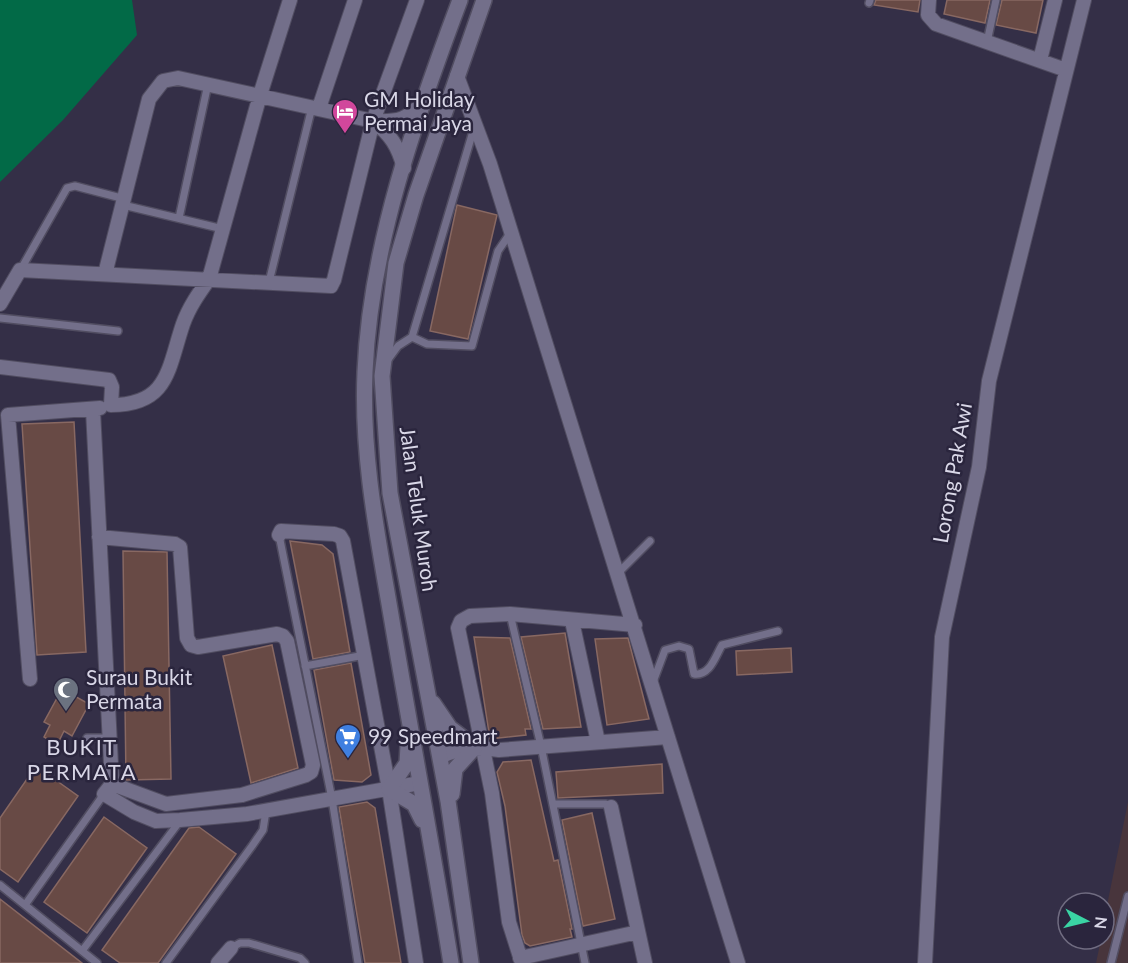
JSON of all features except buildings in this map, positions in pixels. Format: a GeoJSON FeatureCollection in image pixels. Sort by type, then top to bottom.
{"type":"FeatureCollection","features":[{"type":"Feature","properties":{"kind":"main road","name":"Jalan Teluk Muroh"},"geometry":{"type":"LineString","coordinates":[[451,963],[433,851],[412,743],[371,486],[365,372],[375,283],[389,217],[460,0]]}},
{"type":"Feature","properties":{"kind":"main road","name":"Jalan Teluk Muroh"},"geometry":{"type":"LineString","coordinates":[[471,963],[451,818],[390,493],[382,376],[396,263],[416,195],[484,0]]}},
{"type":"Feature","properties":{"kind":"main road"},"geometry":{"type":"LineString","coordinates":[[426,689],[450,728],[479,747],[455,769],[451,818]]}},
{"type":"Feature","properties":{"kind":"main road"},"geometry":{"type":"LineString","coordinates":[[408,719],[407,763],[389,789],[414,804],[433,851]]}},
{"type":"Feature","properties":{"kind":"main road"},"geometry":{"type":"LineString","coordinates":[[412,743],[421,751],[440,757],[420,783],[438,791],[448,801]]}},
{"type":"Feature","properties":{"kind":"street"},"geometry":{"type":"LineString","coordinates":[[30,679],[4,415],[93,410],[111,405],[139,403],[157,388],[171,368],[184,322],[198,294],[209,279],[260,95],[290,0]]}},
{"type":"Feature","properties":{"kind":"street"},"geometry":{"type":"LineString","coordinates":[[316,107],[355,0]]}},
{"type":"Feature","properties":{"kind":"street"},"geometry":{"type":"LineString","coordinates":[[0,304],[20,270],[331,286],[373,121],[417,0]]}},
{"type":"Feature","properties":{"kind":"street"},"geometry":{"type":"LineString","coordinates":[[929,0],[928,15],[936,24],[1066,70]]}},
{"type":"Feature","properties":{"kind":"street"},"geometry":{"type":"LineString","coordinates":[[1040,60],[1055,0]]}},
{"type":"Feature","properties":{"kind":"street","name":"Lorong Pak Awi"},"geometry":{"type":"LineString","coordinates":[[925,963],[942,637],[979,467],[989,381],[1084,0]]}},
{"type":"Feature","properties":{"kind":"street"},"geometry":{"type":"LineString","coordinates":[[457,76],[476,123],[511,232],[635,625],[738,963]]}},
{"type":"Feature","properties":{"kind":"street"},"geometry":{"type":"LineString","coordinates":[[105,274],[149,99],[155,88],[170,78],[260,95],[373,121],[396,122],[407,118],[426,101]]}},
{"type":"Feature","properties":{"kind":"street"},"geometry":{"type":"LineString","coordinates":[[373,121],[390,135],[399,150],[404,168]]}},
{"type":"Feature","properties":{"kind":"street"},"geometry":{"type":"LineString","coordinates":[[0,367],[109,380],[112,387],[111,405]]}},
{"type":"Feature","properties":{"kind":"street"},"geometry":{"type":"LineString","coordinates":[[93,410],[109,738],[108,789],[134,813],[156,821],[266,811],[420,783]]}},
{"type":"Feature","properties":{"kind":"street"},"geometry":{"type":"LineString","coordinates":[[279,535],[281,531],[340,536],[365,655],[389,789],[416,963]]}},
{"type":"Feature","properties":{"kind":"street"},"geometry":{"type":"LineString","coordinates":[[99,537],[176,544],[180,547],[188,639],[191,645],[198,647],[277,634],[283,636],[287,641],[313,765],[312,772],[306,776],[242,795],[166,804],[108,789]]}},
{"type":"Feature","properties":{"kind":"street"},"geometry":{"type":"LineString","coordinates":[[635,625],[510,614],[470,616],[461,621],[458,628],[479,747],[492,792],[509,922],[521,961],[638,932]]}},
{"type":"Feature","properties":{"kind":"street"},"geometry":{"type":"LineString","coordinates":[[572,621],[598,742]]}},
{"type":"Feature","properties":{"kind":"street"},"geometry":{"type":"LineString","coordinates":[[440,757],[460,749],[479,747],[499,750],[668,737]]}},
{"type":"Feature","properties":{"kind":"street"},"geometry":{"type":"LineString","coordinates":[[611,807],[645,963]]}},
{"type":"Feature","properties":{"kind":"street"},"geometry":{"type":"LineString","coordinates":[[218,963],[231,948]]}},
{"type":"Feature","properties":{"kind":"lane"},"geometry":{"type":"LineString","coordinates":[[987,42],[996,0]]}},
{"type":"Feature","properties":{"kind":"lane"},"geometry":{"type":"LineString","coordinates":[[178,218],[208,84]]}},
{"type":"Feature","properties":{"kind":"lane"},"geometry":{"type":"LineString","coordinates":[[269,282],[316,107]]}},
{"type":"Feature","properties":{"kind":"lane"},"geometry":{"type":"LineString","coordinates":[[382,376],[392,353],[412,337],[476,123]]}},
{"type":"Feature","properties":{"kind":"lane"},"geometry":{"type":"LineString","coordinates":[[20,270],[68,188],[75,186],[178,218],[223,229]]}},
{"type":"Feature","properties":{"kind":"lane"},"geometry":{"type":"LineString","coordinates":[[412,337],[426,344],[472,346],[498,251],[511,232]]}},
{"type":"Feature","properties":{"kind":"lane"},"geometry":{"type":"LineString","coordinates":[[0,318],[118,330]]}},
{"type":"Feature","properties":{"kind":"lane"},"geometry":{"type":"LineString","coordinates":[[279,535],[332,799],[358,963]]}},
{"type":"Feature","properties":{"kind":"lane"},"geometry":{"type":"LineString","coordinates":[[617,573],[650,542]]}},
{"type":"Feature","properties":{"kind":"lane"},"geometry":{"type":"LineString","coordinates":[[510,614],[541,746],[579,945],[585,963]]}},
{"type":"Feature","properties":{"kind":"lane"},"geometry":{"type":"LineString","coordinates":[[652,684],[665,650],[679,646],[689,649],[694,674],[700,675],[707,672],[723,645],[778,631]]}},
{"type":"Feature","properties":{"kind":"lane"},"geometry":{"type":"LineString","coordinates":[[305,666],[365,655]]}},
{"type":"Feature","properties":{"kind":"lane"},"geometry":{"type":"LineString","coordinates":[[87,738],[109,738]]}},
{"type":"Feature","properties":{"kind":"lane"},"geometry":{"type":"LineString","coordinates":[[25,905],[108,789]]}},
{"type":"Feature","properties":{"kind":"lane"},"geometry":{"type":"LineString","coordinates":[[553,804],[606,804],[611,807]]}},
{"type":"Feature","properties":{"kind":"lane"},"geometry":{"type":"LineString","coordinates":[[166,963],[263,830],[266,811]]}},
{"type":"Feature","properties":{"kind":"lane"},"geometry":{"type":"LineString","coordinates":[[82,951],[180,820]]}},
{"type":"Feature","properties":{"kind":"lane"},"geometry":{"type":"LineString","coordinates":[[0,885],[96,963]]}},
{"type":"Feature","properties":{"kind":"lane"},"geometry":{"type":"LineString","coordinates":[[1111,963],[1128,896]]}},
{"type":"Feature","properties":{"kind":"lane"},"geometry":{"type":"LineString","coordinates":[[231,948],[240,943],[249,943],[300,958],[305,963]]}},
{"type":"Feature","properties":{"kind":"shaded area"},"geometry":{"type":"Polygon","coordinates":[[[1128,802],[1128,963],[1096,963],[1098,951],[1116,951],[1116,891],[1110,891],[1128,802]]]}},
{"type":"Feature","properties":{"kind":"green space"},"geometry":{"type":"Polygon","coordinates":[[[0,0],[132,0],[137,35],[63,120],[0,182],[0,0]]]}},
{"type":"Feature","properties":{"kind":"place","name":"GM Holiday Permai Jaya"},"geometry":{"type":"Point","coordinates":[345,135]}},
{"type":"Feature","properties":{"kind":"place","name":"Surau Bukit Permata"},"geometry":{"type":"Point","coordinates":[66,713]}},
{"type":"Feature","properties":{"kind":"place","name":"99 Speedmart"},"geometry":{"type":"Point","coordinates":[348,760]}},
{"type":"Feature","properties":{"kind":"district","name":"BUKIT PERMATA"},"geometry":{"type":"Point","coordinates":[82,760]}}]}
